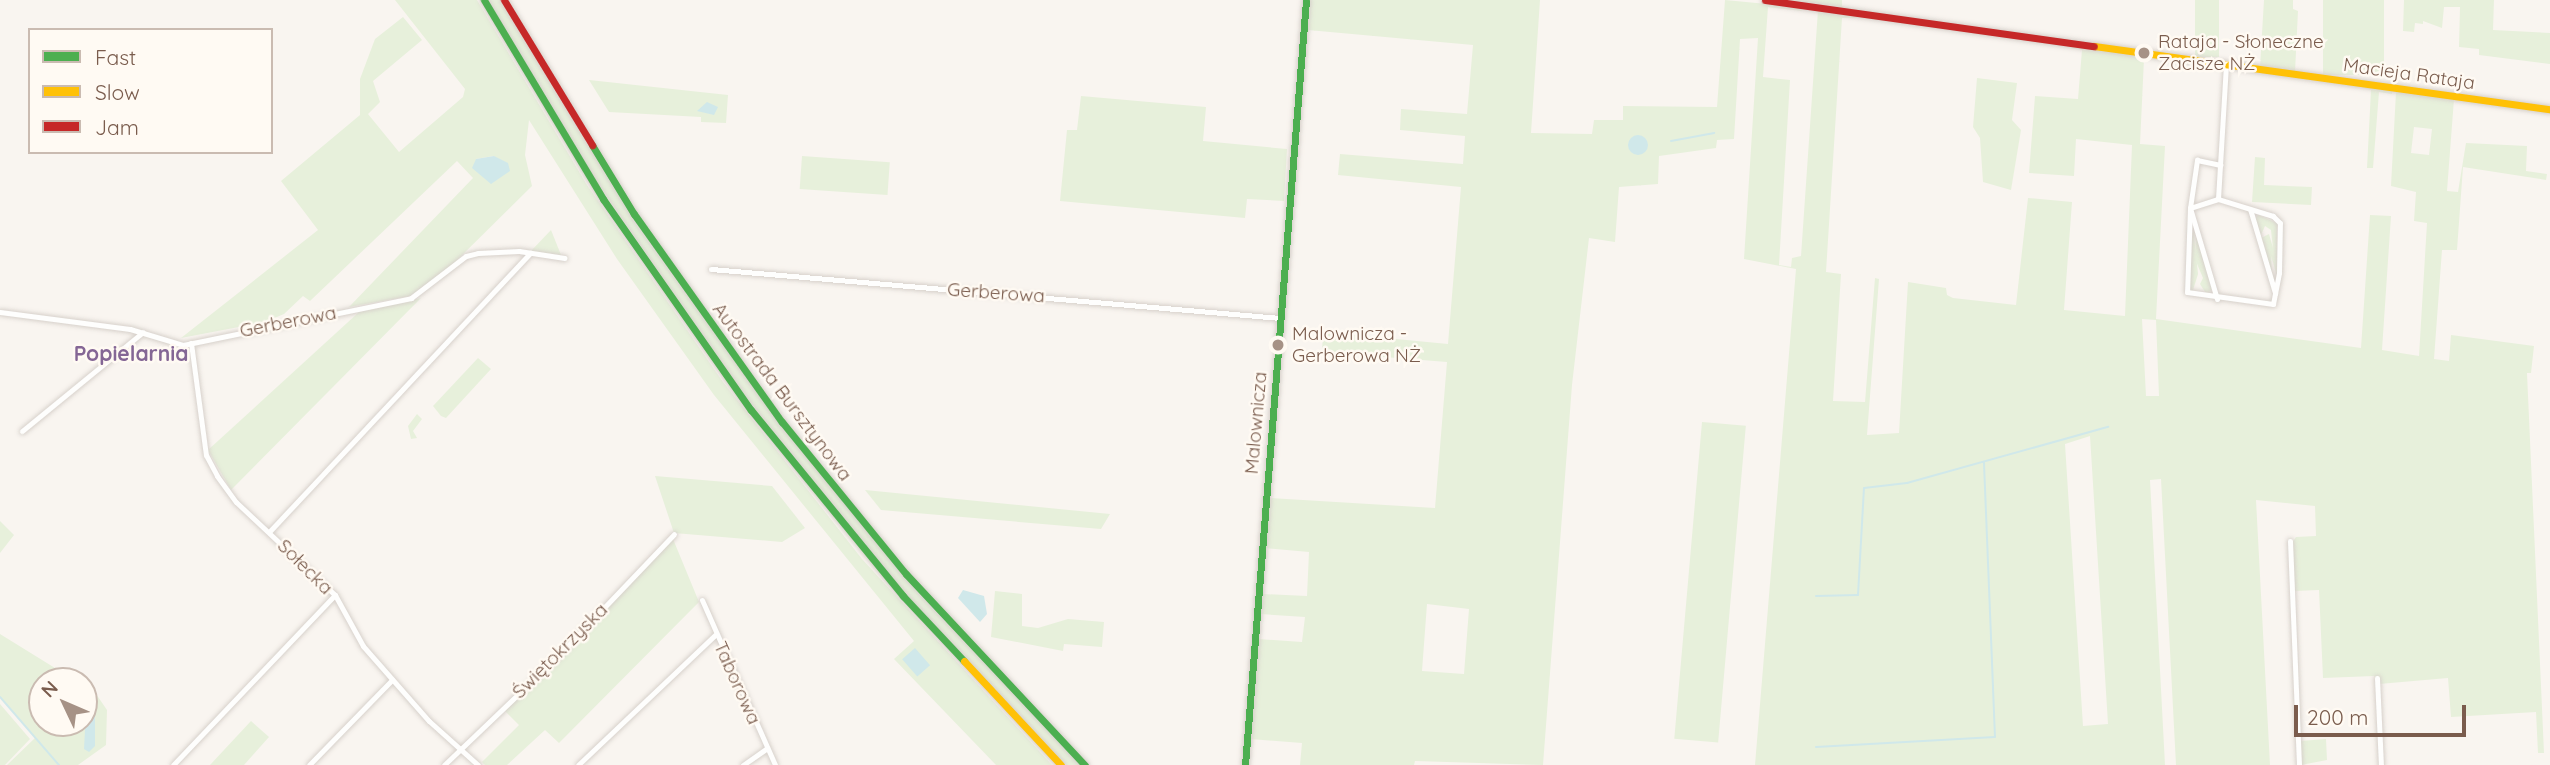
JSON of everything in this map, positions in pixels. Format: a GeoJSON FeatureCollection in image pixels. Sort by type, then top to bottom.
{"type":"FeatureCollection","features":[{"type":"Feature","properties":{"kind":"main road","name":"Autostrada Bursztynowa"},"geometry":{"type":"LineString","coordinates":[[484,0],[603,199],[751,410],[903,596],[1061,765]]}},
{"type":"Feature","properties":{"kind":"main road","name":"Autostrada Bursztynowa"},"geometry":{"type":"LineString","coordinates":[[503,0],[640,225],[774,412],[906,574],[1085,765]]}},
{"type":"Feature","properties":{"kind":"main road","name":"Malownicza"},"geometry":{"type":"LineString","coordinates":[[1245,765],[1306,0]]}},
{"type":"Feature","properties":{"kind":"main road","name":"Macieja Rataja"},"geometry":{"type":"LineString","coordinates":[[1765,0],[2550,109]]}},
{"type":"Feature","properties":{"kind":"street"},"geometry":{"type":"LineString","coordinates":[[2218,199],[2226,65]]}},
{"type":"Feature","properties":{"kind":"street"},"geometry":{"type":"LineString","coordinates":[[2220,164],[2197,160],[2190,208],[2186,289],[2190,295],[2266,305],[2277,298]]}},
{"type":"Feature","properties":{"kind":"street"},"geometry":{"type":"LineString","coordinates":[[2190,208],[2218,199],[2275,218],[2281,226],[2277,298]]}},
{"type":"Feature","properties":{"kind":"street"},"geometry":{"type":"LineString","coordinates":[[2190,208],[2217,299]]}},
{"type":"Feature","properties":{"kind":"street"},"geometry":{"type":"LineString","coordinates":[[2249,209],[2277,298]]}},
{"type":"Feature","properties":{"kind":"street","name":"Gerberowa"},"geometry":{"type":"LineString","coordinates":[[0,312],[144,332],[175,343],[191,342],[411,298],[472,254],[530,253],[564,258]]}},
{"type":"Feature","properties":{"kind":"street"},"geometry":{"type":"LineString","coordinates":[[270,531],[530,253]]}},
{"type":"Feature","properties":{"kind":"street","name":"Gerberowa"},"geometry":{"type":"LineString","coordinates":[[711,268],[1280,318]]}},
{"type":"Feature","properties":{"kind":"street"},"geometry":{"type":"LineString","coordinates":[[22,431],[144,332]]}},
{"type":"Feature","properties":{"kind":"street","name":"Sołecka"},"geometry":{"type":"LineString","coordinates":[[191,342],[208,461],[236,502],[270,531],[335,595],[363,646],[392,680],[478,765]]}},
{"type":"Feature","properties":{"kind":"street","name":"Świętokrzyska"},"geometry":{"type":"LineString","coordinates":[[444,765],[556,658],[674,534]]}},
{"type":"Feature","properties":{"kind":"street"},"geometry":{"type":"LineString","coordinates":[[2290,541],[2299,765]]}},
{"type":"Feature","properties":{"kind":"street"},"geometry":{"type":"LineString","coordinates":[[173,765],[335,595]]}},
{"type":"Feature","properties":{"kind":"street","name":"Taborowa"},"geometry":{"type":"LineString","coordinates":[[702,600],[715,635],[775,765]]}},
{"type":"Feature","properties":{"kind":"street"},"geometry":{"type":"LineString","coordinates":[[578,765],[715,635]]}},
{"type":"Feature","properties":{"kind":"street"},"geometry":{"type":"LineString","coordinates":[[2376,678],[2381,765]]}},
{"type":"Feature","properties":{"kind":"street"},"geometry":{"type":"LineString","coordinates":[[309,765],[392,680]]}},
{"type":"Feature","properties":{"kind":"street"},"geometry":{"type":"LineString","coordinates":[[743,765],[766,748]]}},
{"type":"Feature","properties":{"kind":"green space"},"geometry":{"type":"Polygon","coordinates":[[[395,0],[477,0],[587,185],[723,382],[862,559],[1052,765],[996,765],[894,659],[914,641],[714,395],[617,259],[529,120],[525,155],[532,186],[447,270],[410,296],[349,307],[473,178],[457,161],[310,301],[303,296],[284,314],[265,322],[181,338],[318,230],[281,181],[360,115],[360,79],[375,39],[403,17],[422,40],[373,81],[380,102],[368,114],[399,152],[463,97],[465,89],[395,0]],[[494,156],[476,159],[480,173],[496,180],[503,172],[494,156]]]}},
{"type":"Feature","properties":{"kind":"green space"},"geometry":{"type":"Polygon","coordinates":[[[488,0],[500,0],[635,223],[781,427],[918,593],[1080,765],[1066,765],[911,600],[734,382],[589,170],[488,0]]]}},
{"type":"Feature","properties":{"kind":"green space"},"geometry":{"type":"Polygon","coordinates":[[[1308,0],[1540,0],[1531,133],[1592,134],[1594,120],[1623,120],[1623,106],[1717,107],[1725,0],[1800,7],[1802,11],[1768,7],[1763,77],[1790,80],[1779,265],[1791,267],[1792,258],[1801,256],[1818,10],[1868,18],[1842,18],[1826,272],[1841,274],[1833,401],[1865,402],[1875,278],[1879,279],[1867,435],[1899,433],[1908,282],[1946,288],[1947,295],[1953,298],[2016,305],[2028,198],[2072,202],[2064,310],[2125,316],[2132,145],[2076,139],[2074,176],[2029,173],[2035,96],[2078,99],[2082,50],[2070,48],[2072,45],[2156,57],[2144,59],[2140,144],[2165,146],[2156,319],[2361,348],[2370,215],[2391,216],[2382,350],[2419,356],[2427,223],[2414,221],[2416,192],[2391,186],[2396,92],[2454,99],[2447,191],[2458,192],[2466,143],[2527,146],[2526,171],[2547,174],[2546,180],[2463,167],[2457,250],[2442,250],[2434,359],[2449,361],[2451,335],[2534,346],[2531,373],[2527,373],[2544,753],[2538,753],[2536,712],[2451,717],[2448,678],[2379,684],[2374,676],[2323,678],[2319,590],[2294,591],[2290,546],[2296,537],[2316,536],[2315,506],[2256,500],[2270,765],[2176,765],[2161,479],[2150,480],[2165,765],[1755,765],[1796,269],[1744,259],[1758,38],[1740,39],[1734,139],[1717,140],[1716,148],[1659,156],[1658,184],[1619,187],[1615,242],[1589,238],[1572,385],[1543,765],[1415,761],[1414,765],[1300,765],[1302,743],[1250,739],[1258,639],[1302,642],[1305,617],[1260,614],[1262,594],[1307,596],[1309,552],[1265,548],[1270,498],[1435,508],[1447,362],[1322,352],[1323,332],[1448,344],[1461,187],[1338,175],[1340,154],[1463,164],[1465,136],[1400,130],[1401,109],[1467,114],[1473,45],[1308,30],[1308,0]],[[2414,127],[2411,153],[2429,155],[2432,129],[2414,127]],[[2142,319],[2146,396],[2159,396],[2156,320],[2142,319]],[[2090,436],[2065,444],[2083,726],[2108,724],[2090,436]],[[1427,604],[1422,671],[1464,674],[1469,609],[1427,604]]]}},
{"type":"Feature","properties":{"kind":"green space"},"geometry":{"type":"Polygon","coordinates":[[[1790,0],[1842,0],[1842,6],[1853,9],[1790,0]]]}},
{"type":"Feature","properties":{"kind":"green space"},"geometry":{"type":"Polygon","coordinates":[[[2195,0],[2219,0],[2219,57],[2195,57],[2195,0]]]}},
{"type":"Feature","properties":{"kind":"green space"},"geometry":{"type":"Polygon","coordinates":[[[2264,0],[2293,0],[2293,9],[2298,11],[2295,72],[2260,67],[2264,0]]]}},
{"type":"Feature","properties":{"kind":"green space"},"geometry":{"type":"Polygon","coordinates":[[[2323,0],[2384,0],[2384,75],[2323,75],[2323,0]]]}},
{"type":"Feature","properties":{"kind":"green space"},"geometry":{"type":"Polygon","coordinates":[[[2404,0],[2494,0],[2493,30],[2550,33],[2550,64],[2479,55],[2479,49],[2459,47],[2460,7],[2444,7],[2442,28],[2423,21],[2423,24],[2415,23],[2414,32],[2403,31],[2404,0]]]}},
{"type":"Feature","properties":{"kind":"green space"},"geometry":{"type":"Polygon","coordinates":[[[1977,78],[2017,83],[2012,120],[2021,130],[2011,190],[1983,182],[1980,138],[1973,127],[1977,78]]]}},
{"type":"Feature","properties":{"kind":"green space"},"geometry":{"type":"Polygon","coordinates":[[[589,80],[728,95],[726,123],[701,122],[701,117],[609,112],[589,80]]]}},
{"type":"Feature","properties":{"kind":"green space"},"geometry":{"type":"Polygon","coordinates":[[[2351,84],[2392,90],[2392,94],[2379,92],[2373,168],[2367,168],[2371,90],[2351,84]]]}},
{"type":"Feature","properties":{"kind":"green space"},"geometry":{"type":"Polygon","coordinates":[[[1081,96],[1206,107],[1203,141],[1287,149],[1284,201],[1247,199],[1245,218],[1060,201],[1067,130],[1077,130],[1081,96]]]}},
{"type":"Feature","properties":{"kind":"green space"},"geometry":{"type":"Polygon","coordinates":[[[802,156],[890,162],[887,195],[800,189],[802,156]]]}},
{"type":"Feature","properties":{"kind":"green space"},"geometry":{"type":"Polygon","coordinates":[[[2255,157],[2265,158],[2264,185],[2312,187],[2311,205],[2252,202],[2255,157]]]}},
{"type":"Feature","properties":{"kind":"green space"},"geometry":{"type":"Polygon","coordinates":[[[2258,215],[2277,223],[2277,276],[2271,256],[2272,276],[2261,238],[2269,234],[2273,248],[2271,230],[2265,226],[2260,237],[2255,218],[2258,215]]]}},
{"type":"Feature","properties":{"kind":"green space"},"geometry":{"type":"Polygon","coordinates":[[[2193,226],[2198,274],[2192,293],[2190,292],[2193,226]]]}},
{"type":"Feature","properties":{"kind":"green space"},"geometry":{"type":"Polygon","coordinates":[[[551,230],[561,255],[531,251],[551,230]]]}},
{"type":"Feature","properties":{"kind":"green space"},"geometry":{"type":"Polygon","coordinates":[[[2196,235],[2212,288],[2207,295],[2200,284],[2203,278],[2195,259],[2196,235]]]}},
{"type":"Feature","properties":{"kind":"green space"},"geometry":{"type":"Polygon","coordinates":[[[421,298],[231,490],[208,450],[359,312],[421,298]]]}},
{"type":"Feature","properties":{"kind":"green space"},"geometry":{"type":"Polygon","coordinates":[[[478,358],[491,369],[446,418],[441,416],[433,406],[478,358]]]}},
{"type":"Feature","properties":{"kind":"green space"},"geometry":{"type":"Polygon","coordinates":[[[417,414],[422,419],[413,431],[417,438],[411,439],[408,426],[417,414]]]}},
{"type":"Feature","properties":{"kind":"green space"},"geometry":{"type":"Polygon","coordinates":[[[1702,422],[1746,426],[1718,743],[1674,739],[1702,422]]]}},
{"type":"Feature","properties":{"kind":"green space"},"geometry":{"type":"Polygon","coordinates":[[[655,476],[772,486],[805,528],[782,542],[674,533],[655,476]]]}},
{"type":"Feature","properties":{"kind":"green space"},"geometry":{"type":"Polygon","coordinates":[[[865,490],[1110,514],[1101,529],[881,510],[865,490]]]}},
{"type":"Feature","properties":{"kind":"green space"},"geometry":{"type":"Polygon","coordinates":[[[0,521],[14,535],[0,553],[0,521]]]}},
{"type":"Feature","properties":{"kind":"green space"},"geometry":{"type":"Polygon","coordinates":[[[673,539],[699,602],[559,743],[545,730],[507,765],[485,765],[482,762],[519,725],[505,711],[673,539]]]}},
{"type":"Feature","properties":{"kind":"green space"},"geometry":{"type":"Polygon","coordinates":[[[995,591],[1022,594],[1022,626],[1038,628],[1068,619],[1104,622],[1102,647],[1064,644],[1063,651],[991,637],[995,591]]]}},
{"type":"Feature","properties":{"kind":"green space"},"geometry":{"type":"Polygon","coordinates":[[[0,634],[53,667],[28,667],[28,730],[0,697],[0,634]]]}},
{"type":"Feature","properties":{"kind":"green space"},"geometry":{"type":"Polygon","coordinates":[[[98,697],[107,710],[106,745],[78,765],[7,765],[35,738],[98,737],[98,697]]]}},
{"type":"Feature","properties":{"kind":"green space"},"geometry":{"type":"Polygon","coordinates":[[[0,704],[30,739],[5,765],[0,765],[0,704]]]}},
{"type":"Feature","properties":{"kind":"green space"},"geometry":{"type":"Polygon","coordinates":[[[251,721],[269,737],[244,765],[210,765],[251,721]]]}},
{"type":"Feature","properties":{"kind":"green space"},"geometry":{"type":"Polygon","coordinates":[[[2300,729],[2301,741],[2326,739],[2327,760],[2301,765],[2300,729]]]}},
{"type":"Feature","properties":{"kind":"water"},"geometry":{"type":"Polygon","coordinates":[[[707,102],[718,107],[714,115],[697,111],[707,102]]]}},
{"type":"Feature","properties":{"kind":"water"},"geometry":{"type":"Polygon","coordinates":[[[1634,135],[1642,135],[1648,145],[1642,155],[1634,155],[1628,149],[1628,141],[1634,135]]]}},
{"type":"Feature","properties":{"kind":"water"},"geometry":{"type":"Polygon","coordinates":[[[494,156],[508,163],[510,171],[491,184],[472,168],[476,159],[494,156]]]}},
{"type":"Feature","properties":{"kind":"water"},"geometry":{"type":"Polygon","coordinates":[[[963,590],[984,596],[987,614],[980,622],[958,598],[963,590]]]}},
{"type":"Feature","properties":{"kind":"water"},"geometry":{"type":"Polygon","coordinates":[[[915,648],[930,665],[917,677],[902,659],[915,648]]]}},
{"type":"Feature","properties":{"kind":"water"},"geometry":{"type":"Polygon","coordinates":[[[85,737],[95,737],[95,746],[89,752],[84,749],[85,737]]]}},
{"type":"Feature","properties":{"kind":"waterway"},"geometry":{"type":"LineString","coordinates":[[1671,141],[1714,133]]}},
{"type":"Feature","properties":{"kind":"waterway"},"geometry":{"type":"LineString","coordinates":[[1816,596],[1858,595],[1864,488],[1907,483],[2108,427]]}},
{"type":"Feature","properties":{"kind":"waterway"},"geometry":{"type":"LineString","coordinates":[[1816,747],[1995,737],[1984,462]]}},
{"type":"Feature","properties":{"kind":"waterway"},"geometry":{"type":"LineString","coordinates":[[0,697],[59,765]]}},
{"type":"Feature","properties":{"kind":"traffic: fast"},"geometry":{"type":"LineString","coordinates":[[484,0],[603,199],[751,410],[903,596],[964,661]]}},
{"type":"Feature","properties":{"kind":"traffic: fast"},"geometry":{"type":"LineString","coordinates":[[1245,765],[1306,0]]}},
{"type":"Feature","properties":{"kind":"traffic: fast"},"geometry":{"type":"LineString","coordinates":[[592,145],[634,214],[782,422],[906,574],[1085,765]]}},
{"type":"Feature","properties":{"kind":"traffic: slow"},"geometry":{"type":"LineString","coordinates":[[2094,46],[2550,109]]}},
{"type":"Feature","properties":{"kind":"traffic: slow"},"geometry":{"type":"LineString","coordinates":[[964,661],[1061,765]]}},
{"type":"Feature","properties":{"kind":"traffic: jam"},"geometry":{"type":"LineString","coordinates":[[504,0],[592,145]]}},
{"type":"Feature","properties":{"kind":"traffic: jam"},"geometry":{"type":"LineString","coordinates":[[1765,0],[2094,46]]}},
{"type":"Feature","properties":{"kind":"place","name":"Rataja - Słoneczne Zacisze NŻ"},"geometry":{"type":"Point","coordinates":[2144,53]}},
{"type":"Feature","properties":{"kind":"place","name":"Malownicza - Gerberowa NŻ"},"geometry":{"type":"Point","coordinates":[1278,345]}},
{"type":"Feature","properties":{"kind":"district","name":"Popielarnia"},"geometry":{"type":"Point","coordinates":[131,353]}}]}
